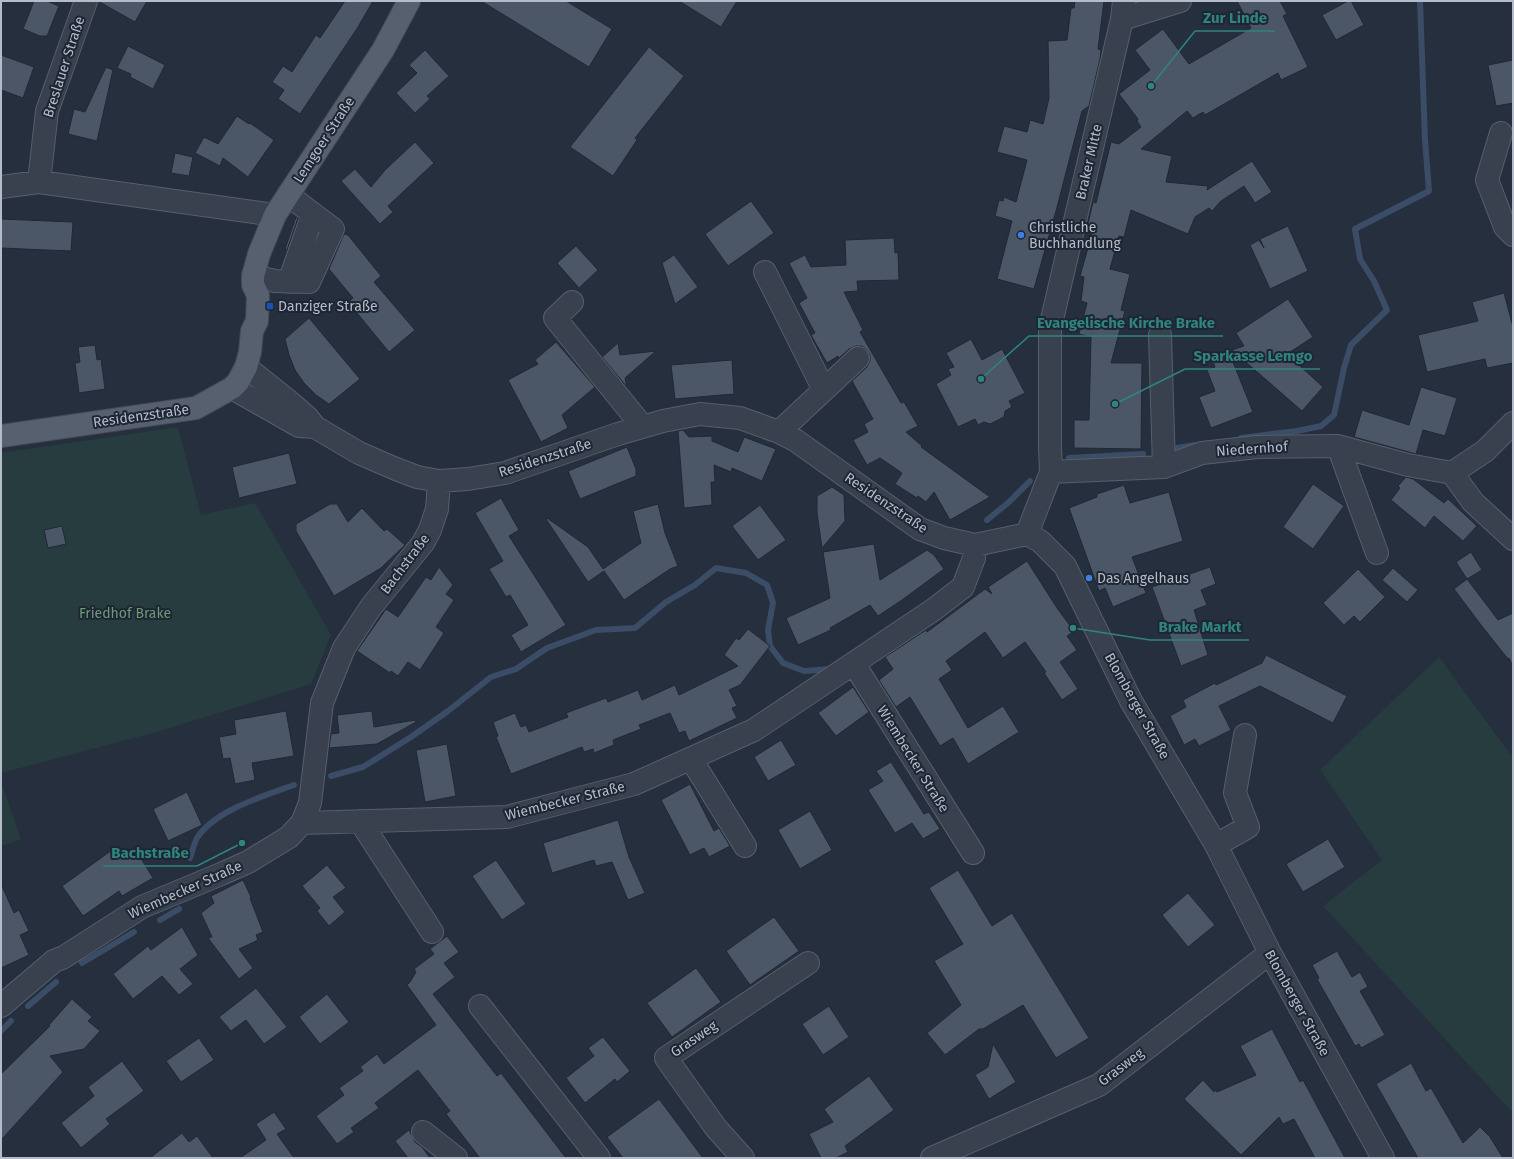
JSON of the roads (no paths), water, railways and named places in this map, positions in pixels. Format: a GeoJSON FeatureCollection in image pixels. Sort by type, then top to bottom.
{"type":"FeatureCollection","features":[{"type":"Feature","properties":{"kind":"main road","name":"Lemgoer Straße"},"geometry":{"type":"LineString","coordinates":[[232,388],[238,382],[246,367],[250,352],[252,331],[257,321],[258,295],[253,280],[259,254],[275,215],[383,50],[409,1]]}},
{"type":"Feature","properties":{"kind":"main road","name":"Residenzstraße"},"geometry":{"type":"LineString","coordinates":[[1,436],[196,408],[232,388]]}},
{"type":"Feature","properties":{"kind":"street","name":"Breslauer Straße"},"geometry":{"type":"LineString","coordinates":[[39,182],[47,111],[86,1]]}},
{"type":"Feature","properties":{"kind":"street"},"geometry":{"type":"LineString","coordinates":[[1123,10],[1180,1]]}},
{"type":"Feature","properties":{"kind":"street","name":"Braker Mitte"},"geometry":{"type":"LineString","coordinates":[[1028,534],[1051,472],[1050,328],[1123,10]]}},
{"type":"Feature","properties":{"kind":"street"},"geometry":{"type":"LineString","coordinates":[[1501,133],[1487,180],[1505,226],[1513,235]]}},
{"type":"Feature","properties":{"kind":"street"},"geometry":{"type":"LineString","coordinates":[[1,187],[39,182],[275,215]]}},
{"type":"Feature","properties":{"kind":"street"},"geometry":{"type":"LineString","coordinates":[[253,280],[309,282],[333,229],[288,195]]}},
{"type":"Feature","properties":{"kind":"street"},"geometry":{"type":"LineString","coordinates":[[765,272],[824,390]]}},
{"type":"Feature","properties":{"kind":"street"},"geometry":{"type":"LineString","coordinates":[[572,302],[555,318],[643,427]]}},
{"type":"Feature","properties":{"kind":"street"},"geometry":{"type":"LineString","coordinates":[[1160,335],[1164,467]]}},
{"type":"Feature","properties":{"kind":"street"},"geometry":{"type":"LineString","coordinates":[[779,432],[858,358]]}},
{"type":"Feature","properties":{"kind":"street","name":"Residenzstraße"},"geometry":{"type":"LineString","coordinates":[[246,367],[307,416],[315,427],[359,453],[396,469],[417,476],[440,481],[468,479],[505,473],[618,434],[663,421],[700,414],[740,418],[779,432],[796,440],[920,529],[944,538],[975,545],[1028,534]]}},
{"type":"Feature","properties":{"kind":"street","name":"Residenzstraße"},"geometry":{"type":"LineString","coordinates":[[232,388],[298,426],[315,427]]}},
{"type":"Feature","properties":{"kind":"street"},"geometry":{"type":"LineString","coordinates":[[1513,423],[1485,452],[1452,473],[1474,502],[1513,539]]}},
{"type":"Feature","properties":{"kind":"street"},"geometry":{"type":"LineString","coordinates":[[1338,446],[1377,553]]}},
{"type":"Feature","properties":{"kind":"street","name":"Niedernhof"},"geometry":{"type":"LineString","coordinates":[[1051,472],[1164,467],[1202,453],[1257,447],[1338,446],[1408,465],[1452,473]]}},
{"type":"Feature","properties":{"kind":"street","name":"Bachstraße"},"geometry":{"type":"LineString","coordinates":[[302,823],[310,803],[322,703],[344,648],[371,607],[423,543],[430,530],[437,509],[440,481]]}},
{"type":"Feature","properties":{"kind":"street","name":"Blomberger Straße"},"geometry":{"type":"LineString","coordinates":[[1028,534],[1040,541],[1065,566],[1131,701],[1216,845],[1270,953],[1383,1158]]}},
{"type":"Feature","properties":{"kind":"street","name":"Wiembecker Straße"},"geometry":{"type":"LineString","coordinates":[[2,1004],[54,961],[64,957],[142,907],[248,862],[289,837],[302,823],[507,817],[634,784],[754,730],[934,610],[963,587],[974,558],[975,545]]}},
{"type":"Feature","properties":{"kind":"street","name":"Wiembecker Straße"},"geometry":{"type":"LineString","coordinates":[[854,664],[973,854]]}},
{"type":"Feature","properties":{"kind":"street"},"geometry":{"type":"LineString","coordinates":[[1216,845],[1248,827],[1235,793],[1245,735]]}},
{"type":"Feature","properties":{"kind":"street"},"geometry":{"type":"LineString","coordinates":[[691,759],[745,846]]}},
{"type":"Feature","properties":{"kind":"street"},"geometry":{"type":"LineString","coordinates":[[360,821],[432,932]]}},
{"type":"Feature","properties":{"kind":"street","name":"Grasweg"},"geometry":{"type":"LineString","coordinates":[[932,1158],[1099,1084],[1270,953]]}},
{"type":"Feature","properties":{"kind":"street","name":"Grasweg"},"geometry":{"type":"LineString","coordinates":[[744,1158],[716,1128],[666,1058],[808,963]]}},
{"type":"Feature","properties":{"kind":"street"},"geometry":{"type":"LineString","coordinates":[[480,1006],[599,1158]]}},
{"type":"Feature","properties":{"kind":"street"},"geometry":{"type":"LineString","coordinates":[[423,1132],[456,1158]]}},
{"type":"Feature","properties":{"kind":"waterway"},"geometry":{"type":"LineString","coordinates":[[1241,438],[1297,431],[1321,426],[1334,415],[1344,368],[1351,345],[1387,310],[1374,281],[1360,259],[1355,229],[1429,191],[1425,140],[1420,1]]}},
{"type":"Feature","properties":{"kind":"waterway"},"geometry":{"type":"LineString","coordinates":[[1177,448],[1195,445]]}},
{"type":"Feature","properties":{"kind":"waterway"},"geometry":{"type":"LineString","coordinates":[[1069,458],[1143,454]]}},
{"type":"Feature","properties":{"kind":"waterway"},"geometry":{"type":"LineString","coordinates":[[987,520],[1009,502],[1030,481]]}},
{"type":"Feature","properties":{"kind":"waterway"},"geometry":{"type":"LineString","coordinates":[[331,776],[363,767],[411,737],[448,711],[491,677],[516,669],[547,648],[596,630],[635,628],[666,602],[695,585],[716,568],[746,573],[767,585],[773,603],[768,630],[770,646],[783,663],[804,671],[831,669]]}},
{"type":"Feature","properties":{"kind":"waterway"},"geometry":{"type":"LineString","coordinates":[[190,858],[197,838],[205,828],[216,819],[241,805],[294,785]]}},
{"type":"Feature","properties":{"kind":"waterway"},"geometry":{"type":"LineString","coordinates":[[160,920],[179,909]]}},
{"type":"Feature","properties":{"kind":"waterway"},"geometry":{"type":"LineString","coordinates":[[82,963],[134,932]]}},
{"type":"Feature","properties":{"kind":"waterway"},"geometry":{"type":"LineString","coordinates":[[28,1006],[56,982]]}},
{"type":"Feature","properties":{"kind":"waterway"},"geometry":{"type":"LineString","coordinates":[[1,1031],[11,1021]]}},
{"type":"Feature","properties":{"kind":"place","name":"Zur Linde"},"geometry":{"type":"Point","coordinates":[1151,86]}},
{"type":"Feature","properties":{"kind":"place","name":"Christliche Buchhandlung"},"geometry":{"type":"Point","coordinates":[1021,235]}},
{"type":"Feature","properties":{"kind":"place","name":"Danziger Straße"},"geometry":{"type":"Point","coordinates":[270,306]}},
{"type":"Feature","properties":{"kind":"place","name":"Evangelische Kirche Brake"},"geometry":{"type":"Point","coordinates":[981,379]}},
{"type":"Feature","properties":{"kind":"place","name":"Sparkasse Lemgo"},"geometry":{"type":"Point","coordinates":[1115,404]}},
{"type":"Feature","properties":{"kind":"place","name":"Das Angelhaus"},"geometry":{"type":"Point","coordinates":[1089,578]}},
{"type":"Feature","properties":{"kind":"place","name":"Brake Markt"},"geometry":{"type":"Point","coordinates":[1073,628]}},
{"type":"Feature","properties":{"kind":"place","name":"Bachstraße"},"geometry":{"type":"Point","coordinates":[242,843]}},
{"type":"Feature","properties":{"kind":"park label","name":"Friedhof Brake"},"geometry":{"type":"Point","coordinates":[125,613]}}]}
